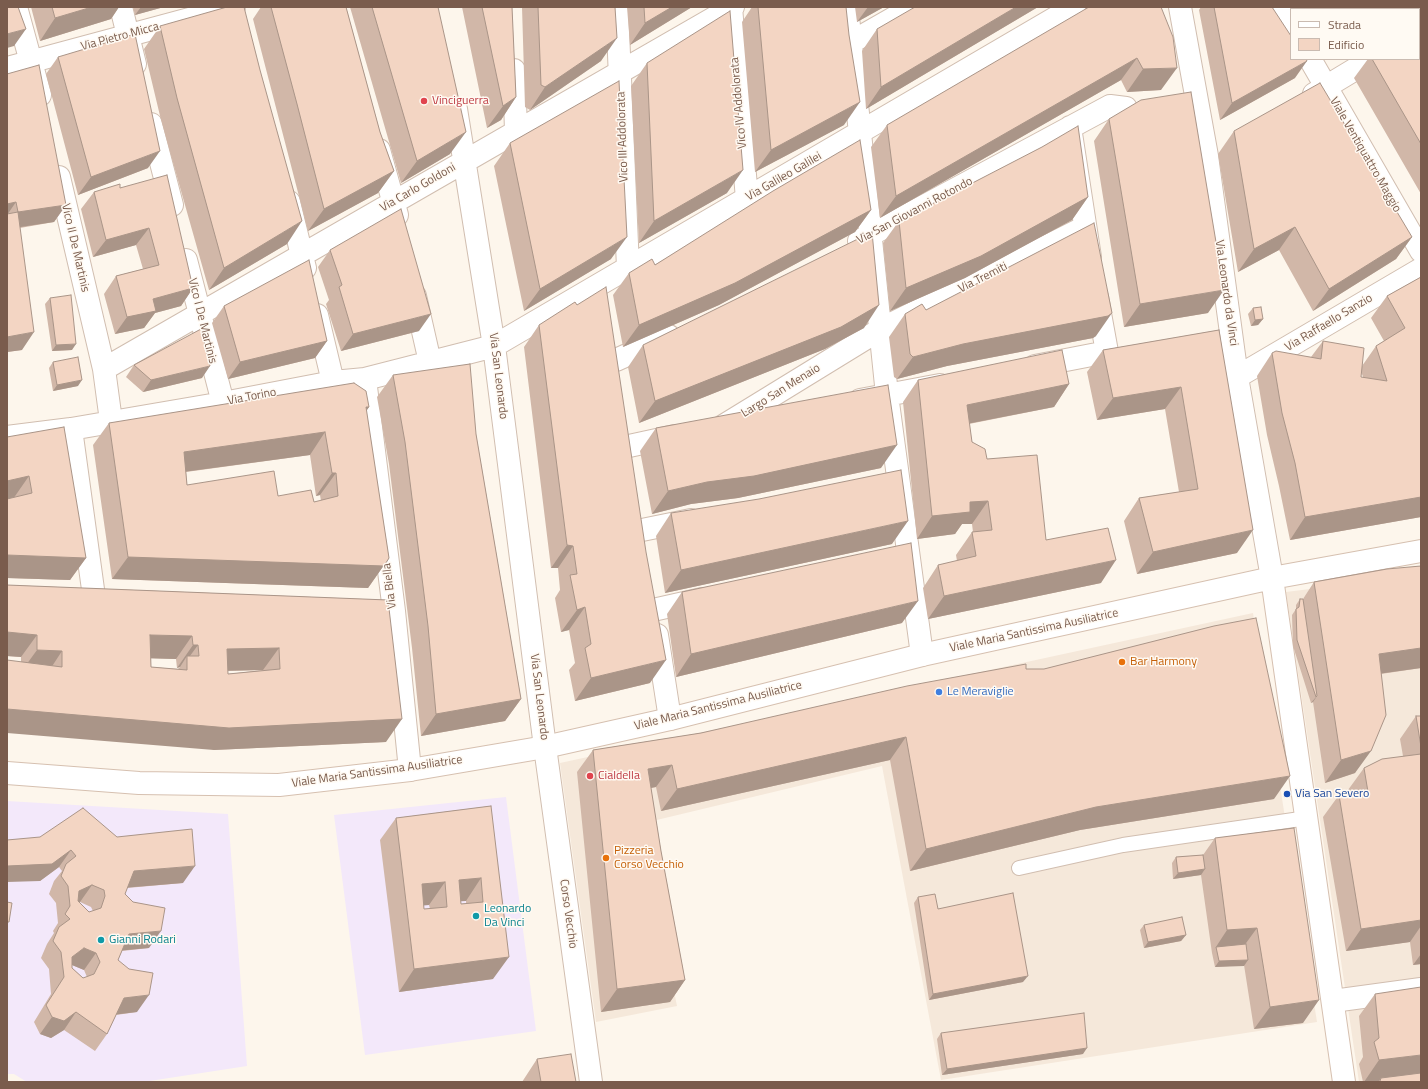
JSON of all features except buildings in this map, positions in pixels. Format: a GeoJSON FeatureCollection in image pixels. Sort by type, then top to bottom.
{"type":"FeatureCollection","features":[{"type":"Feature","properties":{"kind":"street","name":"Vico I De Martinis"},"geometry":{"type":"LineString","coordinates":[[121,7],[223,403]]}},
{"type":"Feature","properties":{"kind":"street","name":"Vico III Addolorata"},"geometry":{"type":"LineString","coordinates":[[617,7],[621,71],[628,268]]}},
{"type":"Feature","properties":{"kind":"street","name":"Via Carlo Goldoni"},"geometry":{"type":"LineString","coordinates":[[104,369],[731,7]]}},
{"type":"Feature","properties":{"kind":"street","name":"Vico IV Addolorata"},"geometry":{"type":"LineString","coordinates":[[731,7],[747,199]]}},
{"type":"Feature","properties":{"kind":"street"},"geometry":{"type":"LineString","coordinates":[[846,7],[881,329],[887,395],[890,479],[908,552],[922,655]]}},
{"type":"Feature","properties":{"kind":"street"},"geometry":{"type":"LineString","coordinates":[[850,44],[913,7]]}},
{"type":"Feature","properties":{"kind":"street","name":"Via Galileo Galilei"},"geometry":{"type":"LineString","coordinates":[[494,346],[1074,7]]}},
{"type":"Feature","properties":{"kind":"street","name":"Via Leonardo da Vinci"},"geometry":{"type":"LineString","coordinates":[[1180,7],[1207,156],[1237,377],[1272,578]]}},
{"type":"Feature","properties":{"kind":"street"},"geometry":{"type":"LineString","coordinates":[[1280,7],[1290,24]]}},
{"type":"Feature","properties":{"kind":"street","name":"Via Pietro Micca"},"geometry":{"type":"LineString","coordinates":[[7,68],[128,34],[239,12]]}},
{"type":"Feature","properties":{"kind":"street"},"geometry":{"type":"LineString","coordinates":[[14,14],[32,62],[44,116]]}},
{"type":"Feature","properties":{"kind":"street"},"geometry":{"type":"LineString","coordinates":[[513,54],[516,131]]}},
{"type":"Feature","properties":{"kind":"street","name":"Viale Ventiquattro Maggio"},"geometry":{"type":"LineString","coordinates":[[1311,60],[1421,251]]}},
{"type":"Feature","properties":{"kind":"street"},"geometry":{"type":"LineString","coordinates":[[1300,102],[1370,60]]}},
{"type":"Feature","properties":{"kind":"street","name":"Via San Leonardo"},"geometry":{"type":"LineString","coordinates":[[453,90],[466,160],[494,346],[545,746]]}},
{"type":"Feature","properties":{"kind":"street","name":"Via San Giovanni Rotondo"},"geometry":{"type":"LineString","coordinates":[[843,249],[1110,106],[1126,108]]}},
{"type":"Feature","properties":{"kind":"street"},"geometry":{"type":"LineString","coordinates":[[1016,370],[1107,352],[1085,227],[1070,127]]}},
{"type":"Feature","properties":{"kind":"street"},"geometry":{"type":"LineString","coordinates":[[375,134],[401,232]]}},
{"type":"Feature","properties":{"kind":"street"},"geometry":{"type":"LineString","coordinates":[[1207,156],[1227,144]]}},
{"type":"Feature","properties":{"kind":"street","name":"Vico II De Martinis"},"geometry":{"type":"LineString","coordinates":[[53,154],[104,369],[111,421]]}},
{"type":"Feature","properties":{"kind":"street"},"geometry":{"type":"LineString","coordinates":[[284,185],[334,382]]}},
{"type":"Feature","properties":{"kind":"street","name":"Via Tremiti"},"geometry":{"type":"LineString","coordinates":[[881,329],[1085,227]]}},
{"type":"Feature","properties":{"kind":"street","name":"Via Raffaello Sanzio"},"geometry":{"type":"LineString","coordinates":[[1237,377],[1421,269]]}},
{"type":"Feature","properties":{"kind":"street"},"geometry":{"type":"LineString","coordinates":[[412,278],[430,362]]}},
{"type":"Feature","properties":{"kind":"street"},"geometry":{"type":"LineString","coordinates":[[603,282],[607,305]]}},
{"type":"Feature","properties":{"kind":"street"},"geometry":{"type":"LineString","coordinates":[[616,360],[688,327]]}},
{"type":"Feature","properties":{"kind":"street","name":"Largo San Menaio"},"geometry":{"type":"LineString","coordinates":[[707,430],[881,329]]}},
{"type":"Feature","properties":{"kind":"street"},"geometry":{"type":"LineString","coordinates":[[612,336],[620,383]]}},
{"type":"Feature","properties":{"kind":"street","name":"Via Torino"},"geometry":{"type":"LineString","coordinates":[[7,437],[71,429],[334,382],[365,379],[494,346]]}},
{"type":"Feature","properties":{"kind":"street","name":"Via Biella"},"geometry":{"type":"LineString","coordinates":[[365,379],[394,611],[410,770]]}},
{"type":"Feature","properties":{"kind":"street"},"geometry":{"type":"LineString","coordinates":[[840,404],[963,380]]}},
{"type":"Feature","properties":{"kind":"street","name":"Largo San Menaio"},"geometry":{"type":"LineString","coordinates":[[707,430],[778,416]]}},
{"type":"Feature","properties":{"kind":"street"},"geometry":{"type":"LineString","coordinates":[[71,429],[95,604]]}},
{"type":"Feature","properties":{"kind":"street"},"geometry":{"type":"LineString","coordinates":[[633,469],[628,438],[707,430]]}},
{"type":"Feature","properties":{"kind":"street"},"geometry":{"type":"LineString","coordinates":[[638,507],[643,538],[712,516]]}},
{"type":"Feature","properties":{"kind":"street","name":"Viale Maria Santissima Ausiliatrice"},"geometry":{"type":"LineString","coordinates":[[7,773],[139,783],[279,785],[410,770],[545,746],[670,719],[922,655],[1272,578],[1421,551]]}},
{"type":"Feature","properties":{"kind":"street"},"geometry":{"type":"LineString","coordinates":[[885,557],[908,552]]}},
{"type":"Feature","properties":{"kind":"street"},"geometry":{"type":"LineString","coordinates":[[1272,578],[1344,1082]]}},
{"type":"Feature","properties":{"kind":"street"},"geometry":{"type":"LineString","coordinates":[[670,719],[652,602],[723,594]]}},
{"type":"Feature","properties":{"kind":"street"},"geometry":{"type":"LineString","coordinates":[[71,602],[118,605]]}},
{"type":"Feature","properties":{"kind":"street"},"geometry":{"type":"LineString","coordinates":[[370,610],[394,611]]}},
{"type":"Feature","properties":{"kind":"street","name":"Corso Vecchio"},"geometry":{"type":"LineString","coordinates":[[545,746],[591,1082]]}},
{"type":"Feature","properties":{"kind":"street"},"geometry":{"type":"LineString","coordinates":[[1333,1001],[1421,989]]}},
{"type":"Feature","properties":{"kind":"lane"},"geometry":{"type":"LineString","coordinates":[[1019,868],[1123,845],[1307,818]]}},
{"type":"Feature","properties":{"kind":"shaded area"},"geometry":{"type":"Polygon","coordinates":[[[1421,575],[1421,1082],[1359,1082],[1286,592],[1421,575]]]}},
{"type":"Feature","properties":{"kind":"shaded area"},"geometry":{"type":"Polygon","coordinates":[[[1253,613],[1317,1022],[941,1080],[882,766],[640,824],[677,1006],[596,1022],[560,763],[1253,613]]]}},
{"type":"Feature","properties":{"kind":"shaded area"},"geometry":{"type":"Polygon","coordinates":[[[506,797],[536,1031],[365,1055],[334,815],[506,797]]]}},
{"type":"Feature","properties":{"kind":"shaded area"},"geometry":{"type":"Polygon","coordinates":[[[7,801],[228,814],[247,1066],[143,1082],[27,1082],[14,1074],[7,1074],[7,801]]]}},
{"type":"Feature","properties":{"kind":"place","name":"Vinciguerra"},"geometry":{"type":"Point","coordinates":[424,101]}},
{"type":"Feature","properties":{"kind":"place","name":"Bar Harmony"},"geometry":{"type":"Point","coordinates":[1122,662]}},
{"type":"Feature","properties":{"kind":"place","name":"Le Meraviglie"},"geometry":{"type":"Point","coordinates":[939,692]}},
{"type":"Feature","properties":{"kind":"place","name":"Cialdella"},"geometry":{"type":"Point","coordinates":[590,776]}},
{"type":"Feature","properties":{"kind":"place","name":"Via San Severo"},"geometry":{"type":"Point","coordinates":[1287,794]}},
{"type":"Feature","properties":{"kind":"place","name":"Pizzeria Corso Vecchio"},"geometry":{"type":"Point","coordinates":[606,858]}},
{"type":"Feature","properties":{"kind":"place","name":"Leonardo Da Vinci"},"geometry":{"type":"Point","coordinates":[476,916]}},
{"type":"Feature","properties":{"kind":"place","name":"Gianni Rodari"},"geometry":{"type":"Point","coordinates":[101,940]}}]}
